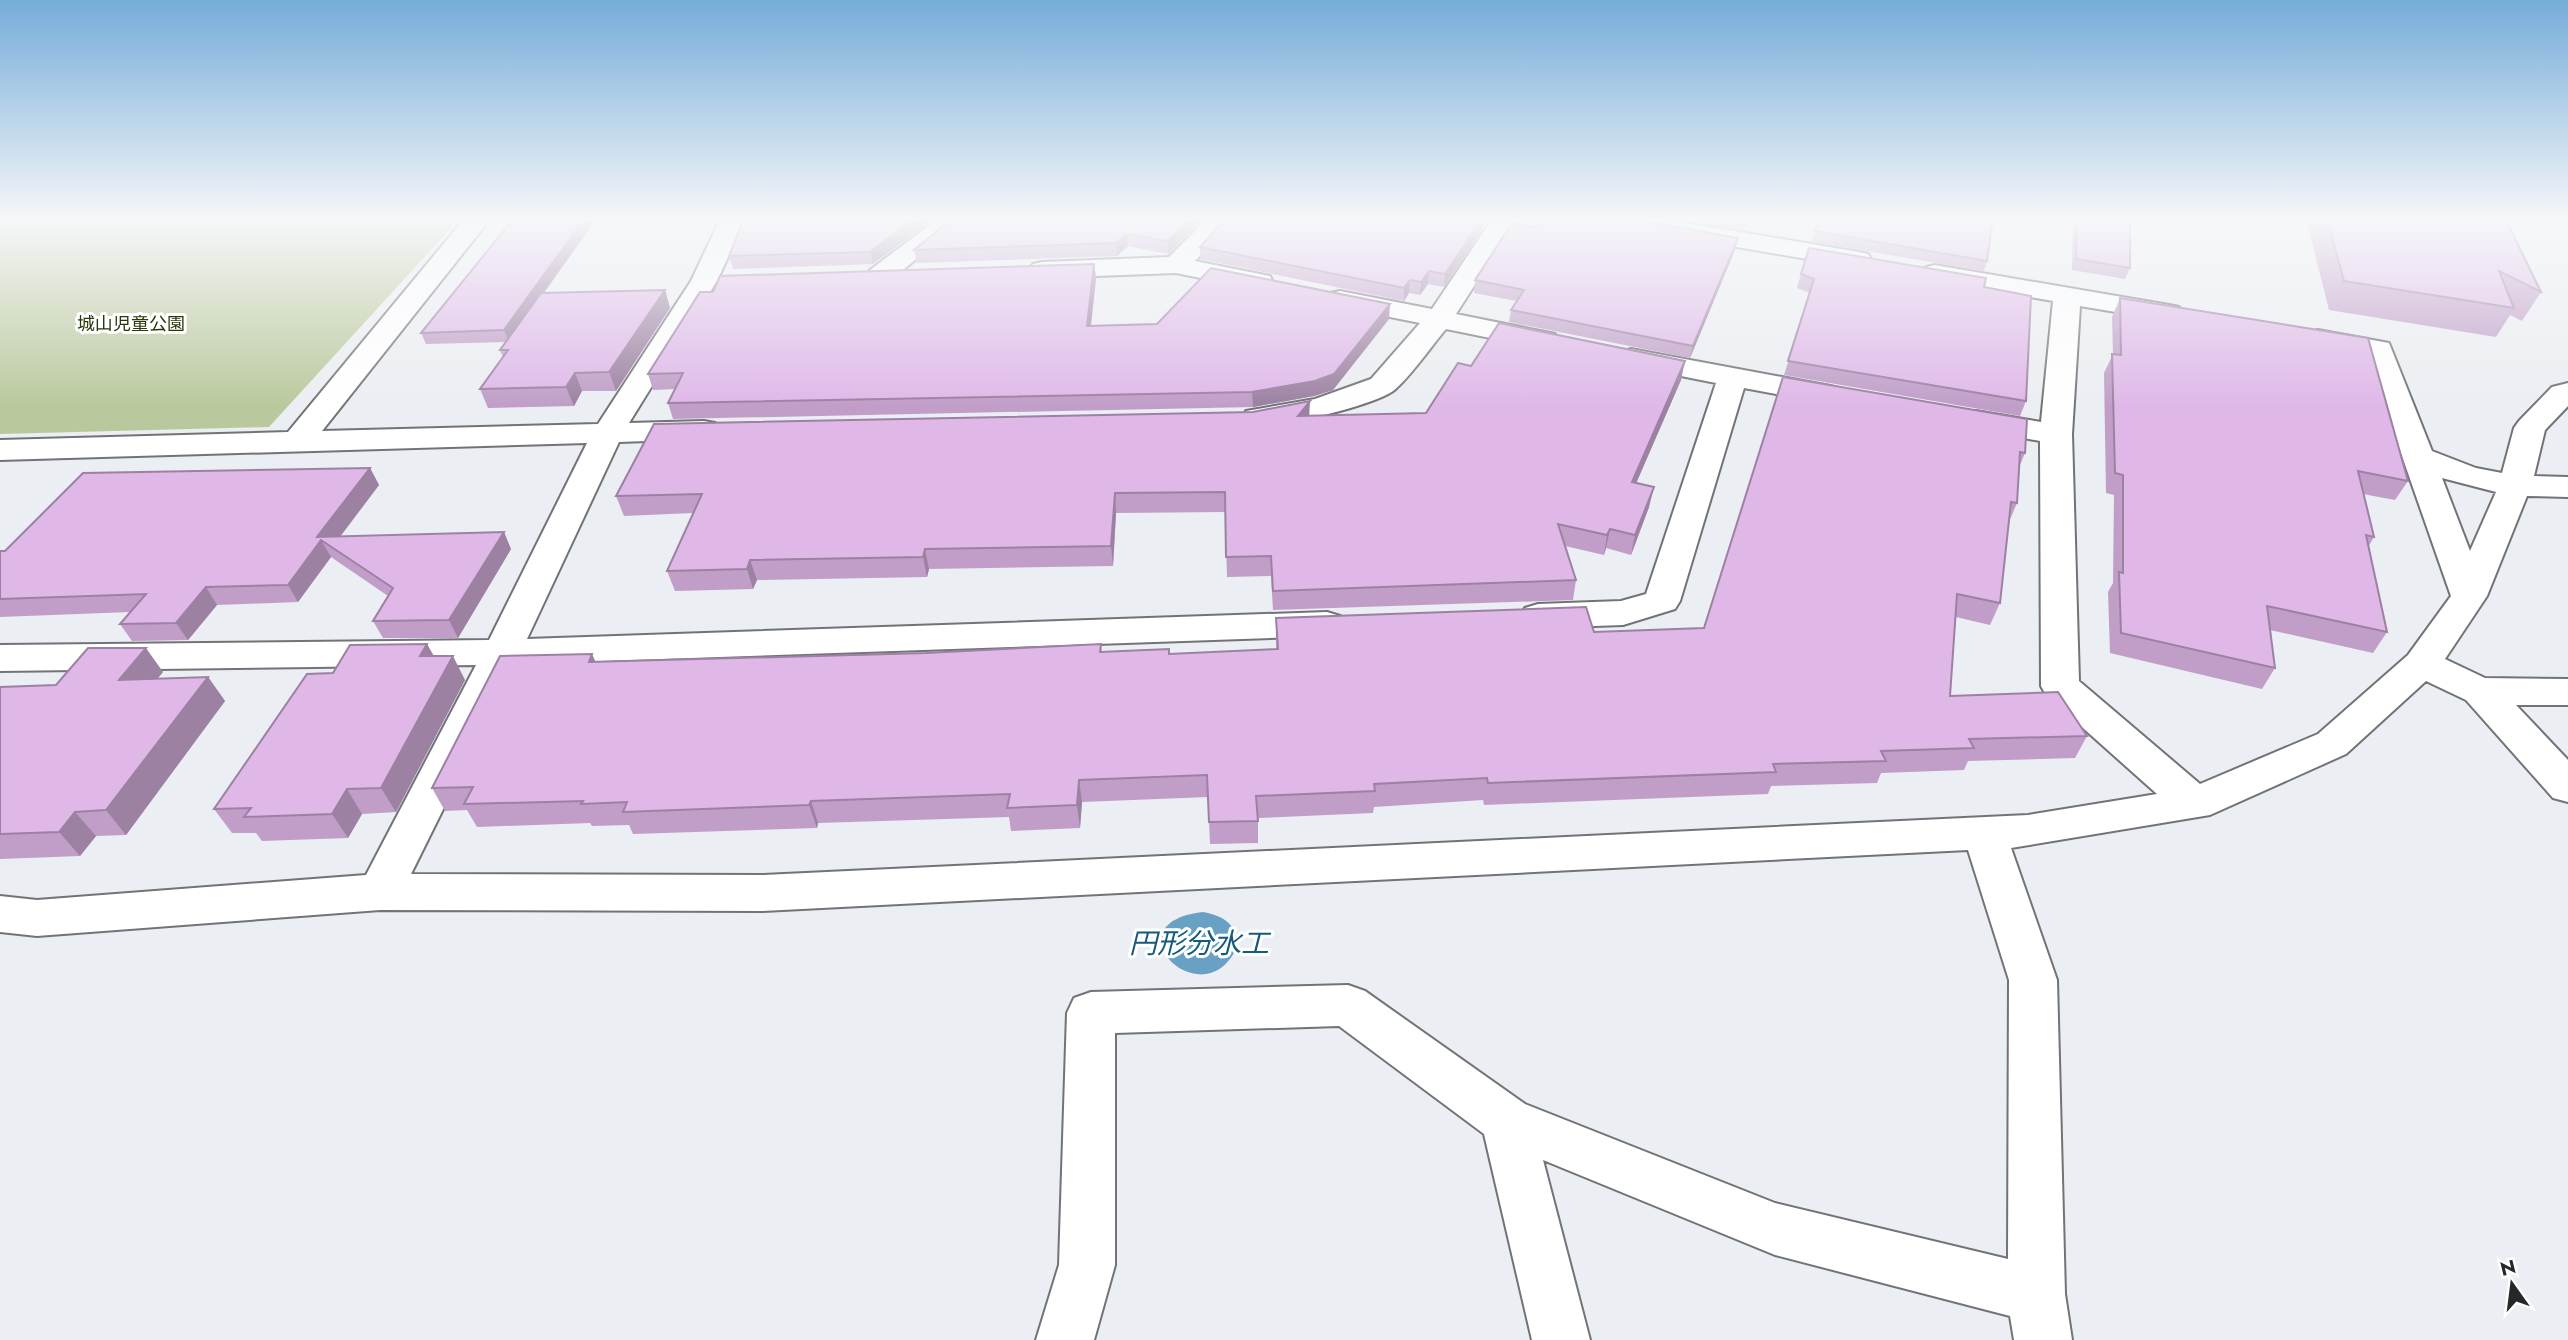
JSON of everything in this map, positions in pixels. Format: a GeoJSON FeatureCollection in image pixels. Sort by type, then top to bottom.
{"type":"FeatureCollection","features":[{"type":"Feature","properties":{"kind":"street"},"geometry":{"type":"LineString","coordinates":[[298,441],[428,281]]}},
{"type":"Feature","properties":{"kind":"street"},"geometry":{"type":"LineString","coordinates":[[380,892],[502,652],[608,432],[718,281]]}},
{"type":"Feature","properties":{"kind":"street"},"geometry":{"type":"LineString","coordinates":[[1250,281],[1281,287]]}},
{"type":"Feature","properties":{"kind":"street"},"geometry":{"type":"LineString","coordinates":[[1225,419],[1253,419],[1321,407],[1382,385],[1439,319],[1465,281]]}},
{"type":"Feature","properties":{"kind":"street"},"geometry":{"type":"LineString","coordinates":[[1980,281],[2189,316]]}},
{"type":"Feature","properties":{"kind":"street"},"geometry":{"type":"LineString","coordinates":[[1321,295],[1732,378],[1854,399]]}},
{"type":"Feature","properties":{"kind":"street"},"geometry":{"type":"LineString","coordinates":[[2067,295],[2056,434],[2060,685],[2195,804]]}},
{"type":"Feature","properties":{"kind":"street"},"geometry":{"type":"LineString","coordinates":[[2297,335],[2379,349],[2469,596]]}},
{"type":"Feature","properties":{"kind":"street"},"geometry":{"type":"LineString","coordinates":[[1499,618],[1623,613],[1662,601],[1732,378]]}},
{"type":"Feature","properties":{"kind":"street"},"geometry":{"type":"LineString","coordinates":[[0,914],[37,918],[380,892],[763,893],[2028,831],[2195,804],[2332,744],[2422,664],[2469,596],[2515,486],[2530,428],[2563,393],[2568,392]]}},
{"type":"Feature","properties":{"kind":"street"},"geometry":{"type":"LineString","coordinates":[[1948,415],[2056,434]]}},
{"type":"Feature","properties":{"kind":"street"},"geometry":{"type":"LineString","coordinates":[[0,450],[731,429]]}},
{"type":"Feature","properties":{"kind":"street"},"geometry":{"type":"LineString","coordinates":[[2418,457],[2467,476],[2515,486],[2568,487]]}},
{"type":"Feature","properties":{"kind":"street"},"geometry":{"type":"LineString","coordinates":[[0,658],[502,652],[1360,622]]}},
{"type":"Feature","properties":{"kind":"street"},"geometry":{"type":"LineString","coordinates":[[2422,664],[2480,691],[2568,787]]}},
{"type":"Feature","properties":{"kind":"street"},"geometry":{"type":"LineString","coordinates":[[2480,691],[2568,692]]}},
{"type":"Feature","properties":{"kind":"street"},"geometry":{"type":"LineString","coordinates":[[1065,1340],[1087,1265],[1091,1013],[1348,1005],[1507,1121],[1775,1229],[2040,1317],[2033,980],[1984,833]]}},
{"type":"Feature","properties":{"kind":"street"},"geometry":{"type":"LineString","coordinates":[[1507,1121],[1561,1340]]}},
{"type":"Feature","properties":{"kind":"green space","name":"城山児童公園"},"geometry":{"type":"Polygon","coordinates":[[[0,281],[403,281],[269,427],[0,434],[0,281]]]}},
{"type":"Feature","properties":{"kind":"water","name":"円形分水工"},"geometry":{"type":"Polygon","coordinates":[[[1203,912],[1228,922],[1235,932],[1237,947],[1222,967],[1204,974],[1186,971],[1171,961],[1162,947],[1163,933],[1175,920],[1203,912]]]}},
{"type":"Feature","properties":{"kind":"building"},"geometry":{"type":"Polygon","coordinates":[[[463,281],[540,281],[504,330],[421,333],[463,281]]]}},
{"type":"Feature","properties":{"kind":"building"},"geometry":{"type":"Polygon","coordinates":[[[718,281],[1092,281],[1087,326],[1157,324],[1199,281],[1273,281],[1390,304],[1334,374],[1315,381],[1252,392],[668,403],[683,373],[648,374],[700,292],[713,292],[718,281]]]}},
{"type":"Feature","properties":{"kind":"building"},"geometry":{"type":"Polygon","coordinates":[[[1367,281],[1410,281],[1404,288],[1367,281]]]}},
{"type":"Feature","properties":{"kind":"building"},"geometry":{"type":"Polygon","coordinates":[[[1478,281],[1720,281],[1693,346],[1511,310],[1524,290],[1478,281]]]}},
{"type":"Feature","properties":{"kind":"building"},"geometry":{"type":"Polygon","coordinates":[[[1814,281],[1985,281],[1984,287],[2031,296],[2026,401],[1788,361],[1814,281]]]}},
{"type":"Feature","properties":{"kind":"building"},"geometry":{"type":"Polygon","coordinates":[[[2344,281],[2503,281],[2514,308],[2344,281]]]}},
{"type":"Feature","properties":{"kind":"building"},"geometry":{"type":"Polygon","coordinates":[[[2518,281],[2535,281],[2541,292],[2518,281]]]}},
{"type":"Feature","properties":{"kind":"building"},"geometry":{"type":"Polygon","coordinates":[[[665,290],[609,372],[575,373],[566,387],[480,389],[508,350],[500,350],[541,293],[665,290]]]}},
{"type":"Feature","properties":{"kind":"building"},"geometry":{"type":"Polygon","coordinates":[[[2120,298],[2368,338],[2408,481],[2358,471],[2374,537],[2366,535],[2387,632],[2267,606],[2275,668],[2121,633],[2119,572],[2123,573],[2123,475],[2115,473],[2112,354],[2121,355],[2120,298]]]}},
{"type":"Feature","properties":{"kind":"building"},"geometry":{"type":"Polygon","coordinates":[[[1499,323],[1685,361],[1632,482],[1654,487],[1635,535],[1610,529],[1607,535],[1558,524],[1576,580],[1273,591],[1271,556],[1226,557],[1225,492],[1115,493],[1111,546],[925,549],[923,557],[750,560],[747,569],[667,571],[702,494],[616,496],[654,424],[1253,412],[1310,401],[1298,416],[1426,413],[1458,363],[1471,366],[1499,323]]]}},
{"type":"Feature","properties":{"kind":"building"},"geometry":{"type":"Polygon","coordinates":[[[1783,377],[2027,419],[2025,453],[2020,452],[2017,503],[2011,502],[2000,603],[1957,594],[1950,696],[2058,692],[2087,736],[1969,739],[1974,748],[1881,751],[1886,761],[1773,764],[1776,772],[1488,783],[1487,778],[1374,784],[1375,791],[1256,796],[1258,821],[1209,822],[1207,775],[1079,780],[1077,805],[1007,808],[1010,794],[811,801],[809,805],[623,812],[627,802],[464,804],[473,787],[432,788],[500,656],[592,654],[589,662],[926,653],[1101,644],[1100,652],[1169,649],[1169,654],[1278,649],[1276,618],[1586,607],[1594,632],[1704,628],[1783,377]]]}},
{"type":"Feature","properties":{"kind":"building"},"geometry":{"type":"Polygon","coordinates":[[[370,468],[317,537],[504,532],[449,620],[373,621],[393,588],[321,540],[288,585],[206,587],[176,623],[120,624],[146,594],[0,599],[0,551],[5,551],[83,473],[370,468]]]}},
{"type":"Feature","properties":{"kind":"building"},"geometry":{"type":"Polygon","coordinates":[[[427,644],[420,656],[453,656],[381,788],[347,789],[332,814],[244,817],[251,808],[214,809],[307,674],[333,673],[350,645],[427,644]]]}},
{"type":"Feature","properties":{"kind":"building"},"geometry":{"type":"Polygon","coordinates":[[[88,648],[146,648],[119,680],[208,677],[106,810],[75,812],[59,832],[0,834],[0,687],[56,685],[88,648]]]}}]}
